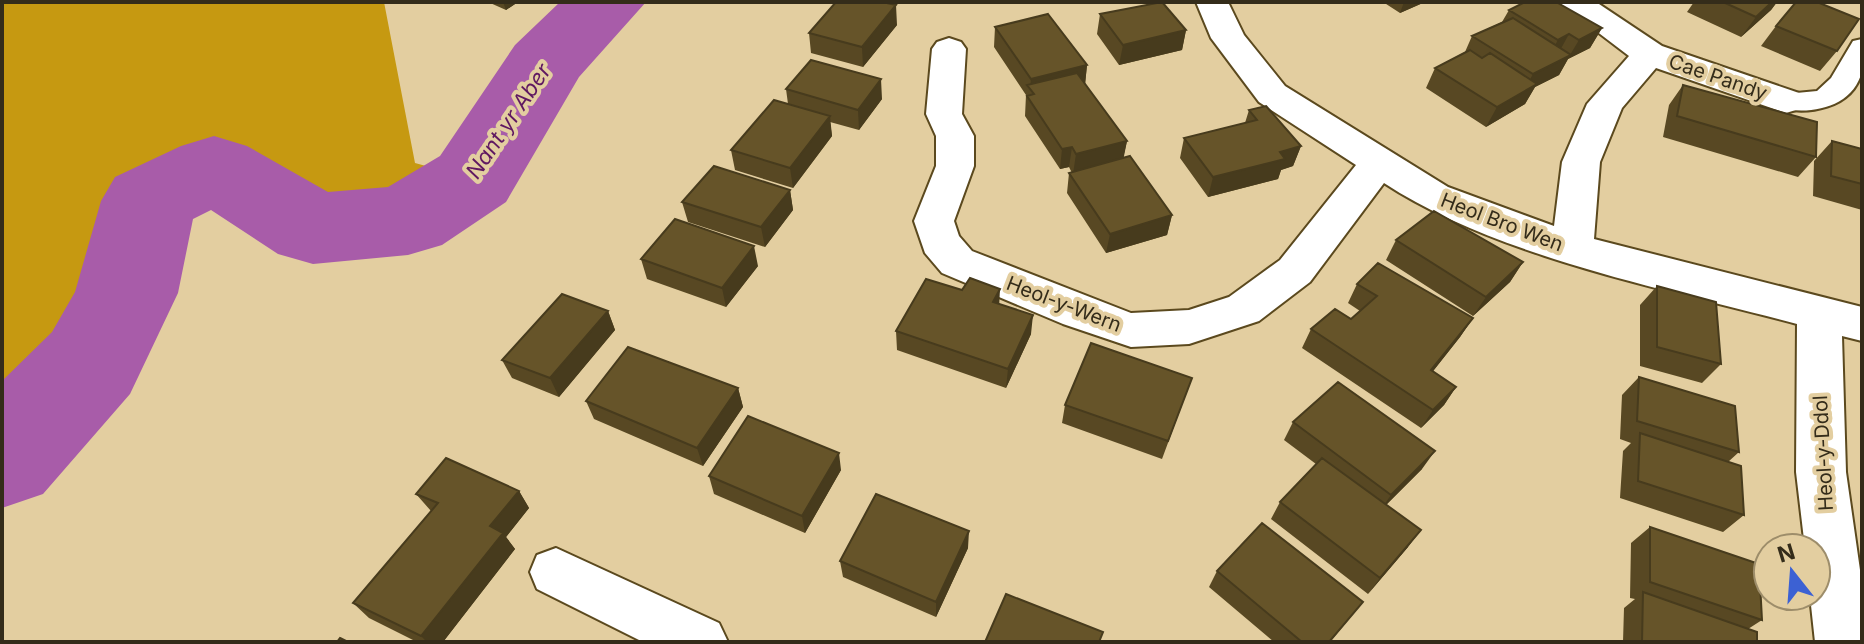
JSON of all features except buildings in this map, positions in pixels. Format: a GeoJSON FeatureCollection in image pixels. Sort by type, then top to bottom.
{"type":"FeatureCollection","features":[{"type":"Feature","properties":{"kind":"street","name":"Heol Bro Wen"},"geometry":{"type":"LineString","coordinates":[[1212,2],[1228,38],[1272,94],[1434,197],[1572,249],[1840,318]]}},
{"type":"Feature","properties":{"kind":"street","name":"Cae Pandy"},"geometry":{"type":"LineString","coordinates":[[1574,2],[1650,54],[1786,101]]}},
{"type":"Feature","properties":{"kind":"street","name":"Heol-y-Wern"},"geometry":{"type":"LineString","coordinates":[[949,49],[944,114],[955,136],[955,166],[934,221],[940,242],[957,262],[1078,312],[1131,330],[1189,327],[1244,309],[1295,271],[1379,162]]}},
{"type":"Feature","properties":{"kind":"street","name":"Cae Pandy"},"geometry":{"type":"LineString","coordinates":[[1572,249],[1581,162],[1605,104],[1650,54]]}},
{"type":"Feature","properties":{"kind":"street","name":"Heol-y-Ddol"},"geometry":{"type":"LineString","coordinates":[[1840,318],[1821,472],[1843,642]]}},
{"type":"Feature","properties":{"kind":"street"},"geometry":{"type":"LineString","coordinates":[[556,572],[700,642]]}},
{"type":"Feature","properties":{"kind":"lane"},"geometry":{"type":"LineString","coordinates":[[1786,101],[1812,104],[1829,98],[1836,92],[1862,47]]}},
{"type":"Feature","properties":{"kind":"shaded area"},"geometry":{"type":"Polygon","coordinates":[[[2,2],[384,2],[415,163],[473,179],[408,220],[313,229],[214,169],[149,201],[126,293],[91,363],[2,458],[2,2]]]}},
{"type":"Feature","properties":{"kind":"waterway","name":"Nant yr Aber"},"geometry":{"type":"LineString","coordinates":[[2,458],[91,363],[126,293],[149,201],[214,168],[313,229],[408,220],[473,179],[545,63],[606,2]]}}]}
